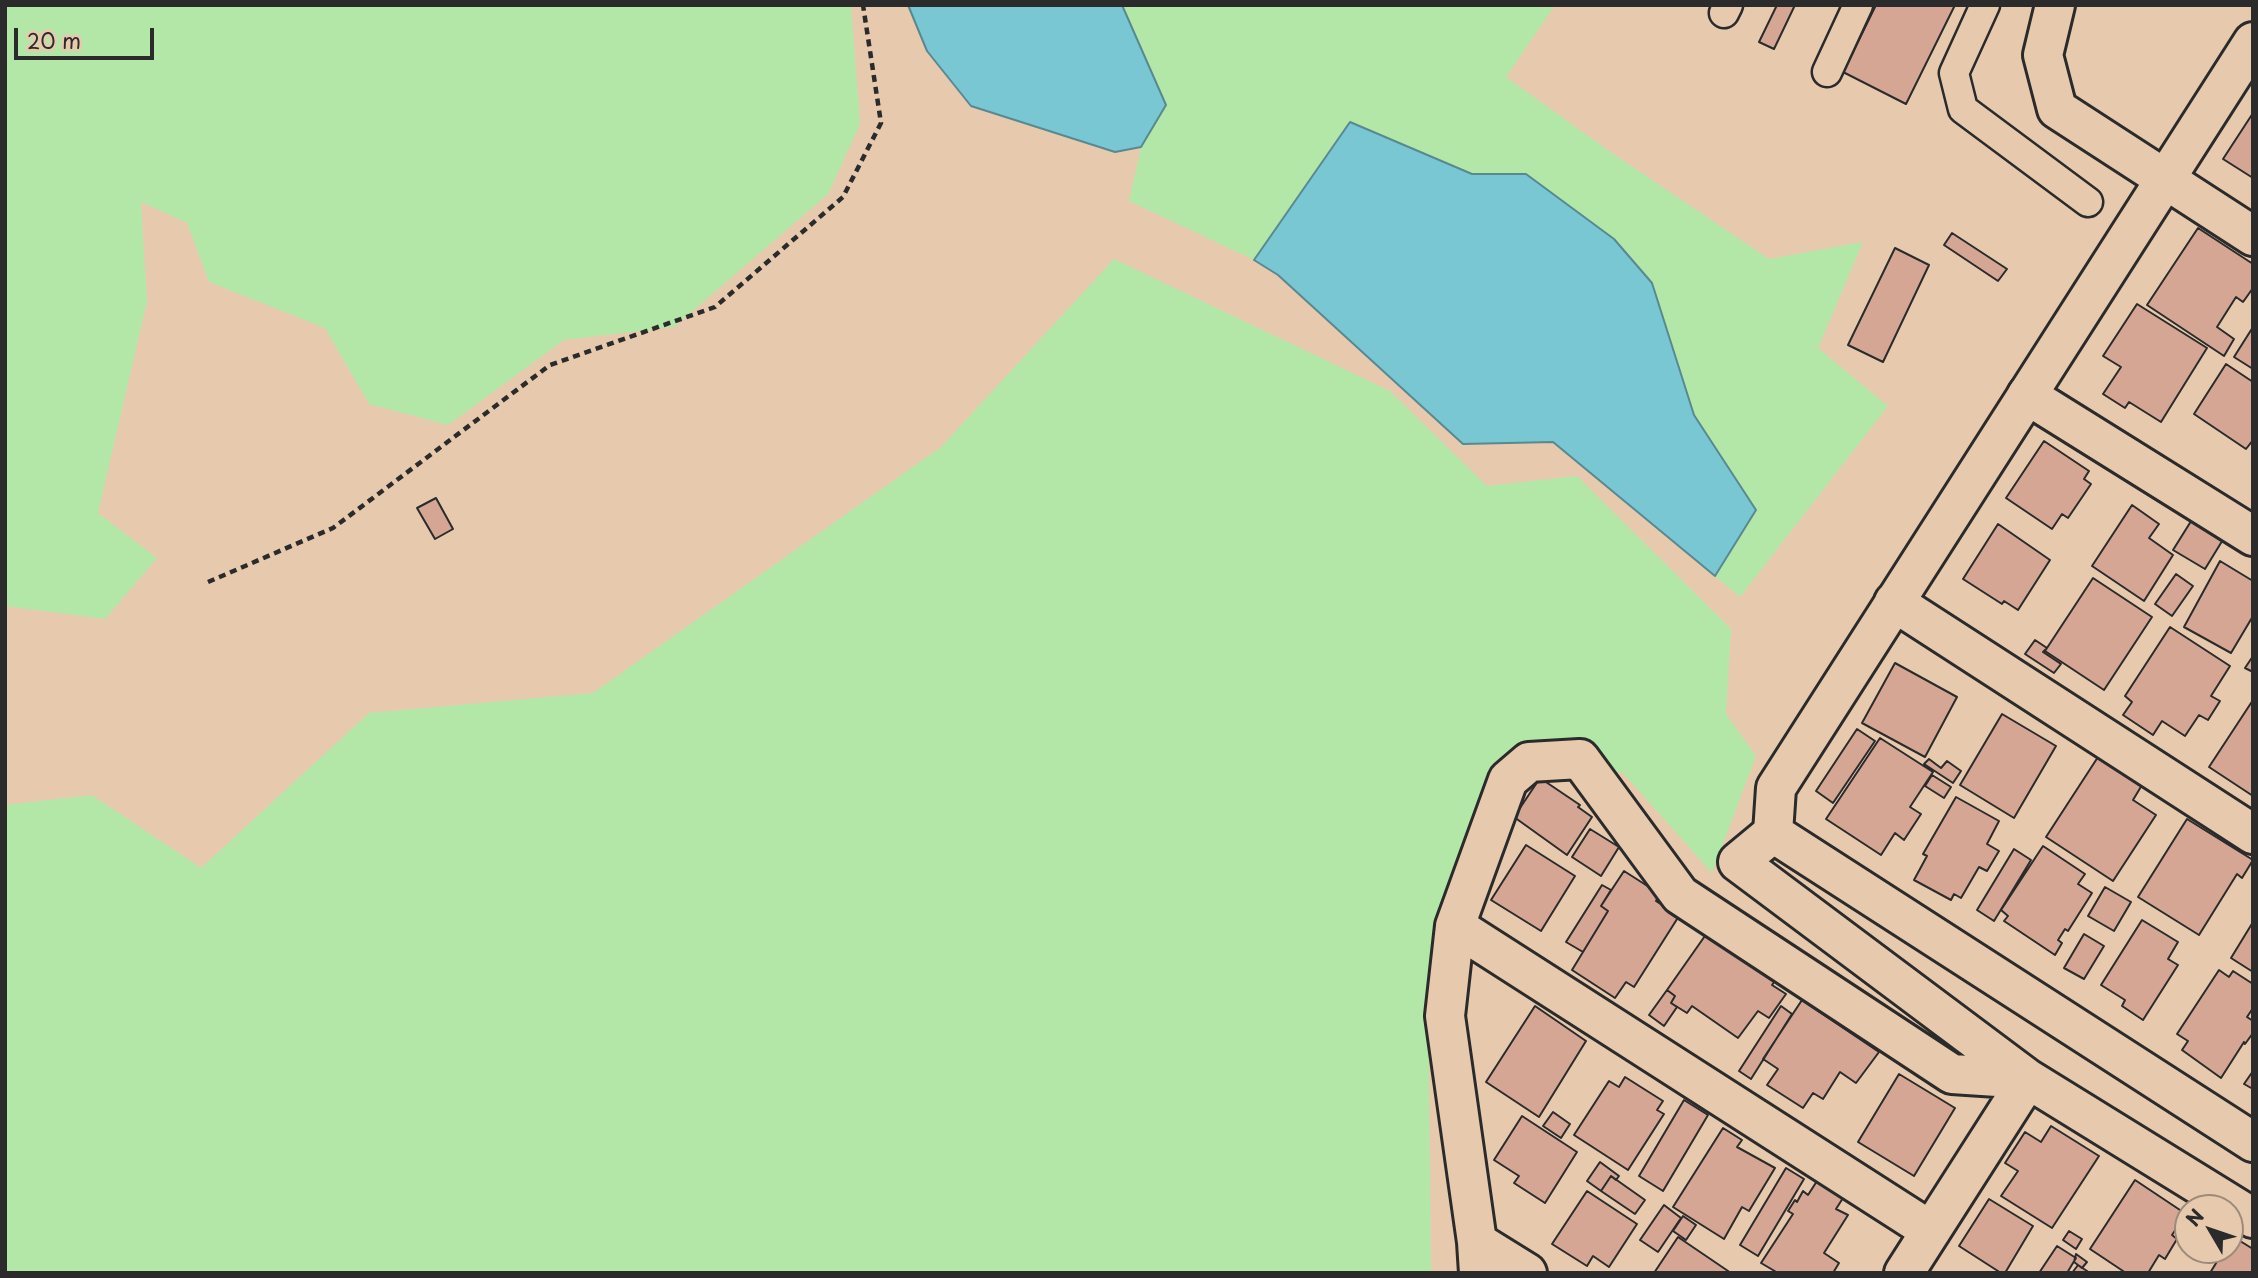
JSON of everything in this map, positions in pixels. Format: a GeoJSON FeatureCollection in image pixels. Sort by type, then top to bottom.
{"type":"FeatureCollection","features":[{"type":"Feature","properties":{"kind":"street"},"geometry":{"type":"LineString","coordinates":[[2055,5],[2043,55],[2057,109],[2253,236]]}},
{"type":"Feature","properties":{"kind":"street"},"geometry":{"type":"LineString","coordinates":[[2253,42],[1776,788],[1773,833],[1738,862],[2028,1079],[2253,1218]]}},
{"type":"Feature","properties":{"kind":"street"},"geometry":{"type":"LineString","coordinates":[[2027,395],[2253,536]]}},
{"type":"Feature","properties":{"kind":"street"},"geometry":{"type":"LineString","coordinates":[[1894,602],[2253,834]]}},
{"type":"Feature","properties":{"kind":"street"},"geometry":{"type":"LineString","coordinates":[[1527,1273],[1478,1257],[1446,1016],[1455,926],[1508,780],[1529,762],[1580,759],[1680,895],[1952,1074],[2028,1079]]}},
{"type":"Feature","properties":{"kind":"street"},"geometry":{"type":"LineString","coordinates":[[1773,833],[2253,1142]]}},
{"type":"Feature","properties":{"kind":"street"},"geometry":{"type":"LineString","coordinates":[[1455,926],[1931,1231]]}},
{"type":"Feature","properties":{"kind":"street"},"geometry":{"type":"LineString","coordinates":[[1905,1273],[2028,1079]]}},
{"type":"Feature","properties":{"kind":"lane"},"geometry":{"type":"LineString","coordinates":[[1827,72],[1858,5]]}},
{"type":"Feature","properties":{"kind":"lane"},"geometry":{"type":"LineString","coordinates":[[1985,5],[1954,73],[1963,109],[2088,202]]}},
{"type":"Feature","properties":{"kind":"path"},"geometry":{"type":"LineString","coordinates":[[208,582],[333,528],[550,365],[715,307],[843,197],[881,123],[863,5]]}},
{"type":"Feature","properties":{"kind":"green space"},"geometry":{"type":"Polygon","coordinates":[[[5,5],[851,5],[860,124],[828,194],[674,327],[564,340],[448,425],[369,404],[325,328],[209,282],[187,223],[141,202],[147,301],[98,513],[157,558],[105,619],[5,606],[5,5]]]}},
{"type":"Feature","properties":{"kind":"green space"},"geometry":{"type":"Polygon","coordinates":[[[1122,5],[1555,5],[1506,77],[1609,151],[1769,259],[1863,242],[1818,348],[1888,406],[1740,597],[1715,576],[1756,510],[1694,415],[1652,283],[1526,174],[1472,174],[1350,122],[1254,260],[1129,201],[1141,147],[1166,105],[1122,5]]]}},
{"type":"Feature","properties":{"kind":"green space"},"geometry":{"type":"Polygon","coordinates":[[[1114,259],[1390,391],[1487,486],[1577,476],[1731,629],[1726,714],[1756,756],[1712,873],[1623,773],[1529,763],[1428,989],[1431,1273],[5,1273],[5,805],[92,795],[201,868],[369,713],[593,693],[941,447],[1114,259]]]}},
{"type":"Feature","properties":{"kind":"water"},"geometry":{"type":"Polygon","coordinates":[[[908,5],[1122,5],[1166,105],[1141,147],[1115,152],[971,106],[927,51],[908,5]]]}},
{"type":"Feature","properties":{"kind":"water"},"geometry":{"type":"Polygon","coordinates":[[[1350,122],[1472,174],[1526,174],[1614,239],[1652,283],[1694,415],[1756,510],[1715,576],[1553,442],[1463,444],[1278,275],[1254,260],[1350,122]]]}},
{"type":"Feature","properties":{"kind":"building"},"geometry":{"type":"Polygon","coordinates":[[[1777,5],[1795,5],[1774,49],[1759,42],[1777,5]]]}},
{"type":"Feature","properties":{"kind":"building"},"geometry":{"type":"Polygon","coordinates":[[[1876,5],[1955,5],[1906,104],[1843,72],[1876,5]]]}},
{"type":"Feature","properties":{"kind":"building"},"geometry":{"type":"Polygon","coordinates":[[[2253,113],[2253,178],[2223,159],[2253,113]]]}},
{"type":"Feature","properties":{"kind":"building"},"geometry":{"type":"Polygon","coordinates":[[[2198,228],[2253,264],[2253,288],[2243,302],[2236,297],[2217,327],[2234,339],[2224,356],[2147,305],[2198,228]]]}},
{"type":"Feature","properties":{"kind":"building"},"geometry":{"type":"Polygon","coordinates":[[[1952,233],[2007,269],[1998,281],[1944,245],[1952,233]]]}},
{"type":"Feature","properties":{"kind":"building"},"geometry":{"type":"Polygon","coordinates":[[[1895,248],[1929,265],[1883,362],[1848,345],[1895,248]]]}},
{"type":"Feature","properties":{"kind":"building"},"geometry":{"type":"Polygon","coordinates":[[[2137,304],[2207,348],[2161,422],[2129,402],[2125,408],[2103,394],[2121,367],[2103,356],[2137,304]]]}},
{"type":"Feature","properties":{"kind":"building"},"geometry":{"type":"Polygon","coordinates":[[[2253,327],[2253,369],[2234,357],[2253,327]]]}},
{"type":"Feature","properties":{"kind":"building"},"geometry":{"type":"Polygon","coordinates":[[[2226,364],[2253,382],[2253,440],[2246,449],[2194,414],[2226,364]]]}},
{"type":"Feature","properties":{"kind":"building"},"geometry":{"type":"Polygon","coordinates":[[[2044,441],[2089,471],[2084,479],[2091,484],[2068,518],[2062,514],[2052,529],[2006,498],[2044,441]]]}},
{"type":"Feature","properties":{"kind":"building"},"geometry":{"type":"Polygon","coordinates":[[[436,498],[453,529],[435,539],[417,508],[436,498]]]}},
{"type":"Feature","properties":{"kind":"building"},"geometry":{"type":"Polygon","coordinates":[[[2132,505],[2159,524],[2149,538],[2173,555],[2144,601],[2092,566],[2132,505]]]}},
{"type":"Feature","properties":{"kind":"building"},"geometry":{"type":"Polygon","coordinates":[[[2193,518],[2224,538],[2205,569],[2173,550],[2193,518]]]}},
{"type":"Feature","properties":{"kind":"building"},"geometry":{"type":"Polygon","coordinates":[[[1998,524],[2050,560],[2018,610],[2004,601],[2002,604],[1963,579],[1998,524]]]}},
{"type":"Feature","properties":{"kind":"building"},"geometry":{"type":"Polygon","coordinates":[[[2220,561],[2253,581],[2253,616],[2231,653],[2184,627],[2220,561]]]}},
{"type":"Feature","properties":{"kind":"building"},"geometry":{"type":"Polygon","coordinates":[[[2176,574],[2193,586],[2172,616],[2155,604],[2176,574]]]}},
{"type":"Feature","properties":{"kind":"building"},"geometry":{"type":"Polygon","coordinates":[[[2093,578],[2152,617],[2104,690],[2045,651],[2093,578]]]}},
{"type":"Feature","properties":{"kind":"building"},"geometry":{"type":"Polygon","coordinates":[[[2170,627],[2230,666],[2211,696],[2220,701],[2208,720],[2199,715],[2185,736],[2162,721],[2153,735],[2123,715],[2132,702],[2125,696],[2170,627]]]}},
{"type":"Feature","properties":{"kind":"building"},"geometry":{"type":"Polygon","coordinates":[[[2035,640],[2047,648],[2043,652],[2061,664],[2054,673],[2025,654],[2035,640]]]}},
{"type":"Feature","properties":{"kind":"building"},"geometry":{"type":"Polygon","coordinates":[[[2253,656],[2253,672],[2245,668],[2253,656]]]}},
{"type":"Feature","properties":{"kind":"building"},"geometry":{"type":"Polygon","coordinates":[[[1895,663],[1957,697],[1925,757],[1862,723],[1895,663]]]}},
{"type":"Feature","properties":{"kind":"building"},"geometry":{"type":"Polygon","coordinates":[[[2253,700],[2253,796],[2209,767],[2253,700]]]}},
{"type":"Feature","properties":{"kind":"building"},"geometry":{"type":"Polygon","coordinates":[[[2002,714],[2056,746],[2014,818],[1960,785],[2002,714]]]}},
{"type":"Feature","properties":{"kind":"building"},"geometry":{"type":"Polygon","coordinates":[[[1857,729],[1875,741],[1833,803],[1816,791],[1857,729]]]}},
{"type":"Feature","properties":{"kind":"building"},"geometry":{"type":"Polygon","coordinates":[[[1880,738],[1933,772],[1910,807],[1921,814],[1904,840],[1895,833],[1881,855],[1826,819],[1880,738]]]}},
{"type":"Feature","properties":{"kind":"building"},"geometry":{"type":"Polygon","coordinates":[[[2098,757],[2142,785],[2133,800],[2156,815],[2113,881],[2046,837],[2098,757]]]}},
{"type":"Feature","properties":{"kind":"building"},"geometry":{"type":"Polygon","coordinates":[[[1929,759],[1941,768],[1947,761],[1961,771],[1953,783],[1924,764],[1929,759]]]}},
{"type":"Feature","properties":{"kind":"building"},"geometry":{"type":"Polygon","coordinates":[[[1932,775],[1951,787],[1944,798],[1925,786],[1932,775]]]}},
{"type":"Feature","properties":{"kind":"building"},"geometry":{"type":"Polygon","coordinates":[[[1540,778],[1580,805],[1578,807],[1592,817],[1567,855],[1514,817],[1540,778]]]}},
{"type":"Feature","properties":{"kind":"building"},"geometry":{"type":"Polygon","coordinates":[[[1956,797],[1999,821],[1987,844],[1999,851],[1987,871],[1979,867],[1961,898],[1954,894],[1951,900],[1914,880],[1927,856],[1923,854],[1956,797]]]}},
{"type":"Feature","properties":{"kind":"building"},"geometry":{"type":"Polygon","coordinates":[[[2187,819],[2253,860],[2242,878],[2237,874],[2199,935],[2138,897],[2187,819]]]}},
{"type":"Feature","properties":{"kind":"building"},"geometry":{"type":"Polygon","coordinates":[[[1590,829],[1619,847],[1601,876],[1572,857],[1590,829]]]}},
{"type":"Feature","properties":{"kind":"building"},"geometry":{"type":"Polygon","coordinates":[[[1526,845],[1575,876],[1541,931],[1491,900],[1526,845]]]}},
{"type":"Feature","properties":{"kind":"building"},"geometry":{"type":"Polygon","coordinates":[[[2043,846],[2085,874],[2078,884],[2092,893],[2068,931],[2065,929],[2058,940],[2062,943],[2055,955],[2004,921],[2008,916],[2001,910],[2043,846]]]}},
{"type":"Feature","properties":{"kind":"building"},"geometry":{"type":"Polygon","coordinates":[[[2014,849],[2031,860],[1994,921],[1977,910],[2014,849]]]}},
{"type":"Feature","properties":{"kind":"building"},"geometry":{"type":"Polygon","coordinates":[[[1624,871],[1660,894],[1656,901],[1679,916],[1634,987],[1626,982],[1615,998],[1572,970],[1608,911],[1601,906],[1624,871]]]}},
{"type":"Feature","properties":{"kind":"building"},"geometry":{"type":"Polygon","coordinates":[[[1602,885],[1611,890],[1601,906],[1608,911],[1583,952],[1566,942],[1602,885]]]}},
{"type":"Feature","properties":{"kind":"building"},"geometry":{"type":"Polygon","coordinates":[[[2105,887],[2131,902],[2114,931],[2088,916],[2105,887]]]}},
{"type":"Feature","properties":{"kind":"building"},"geometry":{"type":"Polygon","coordinates":[[[2142,920],[2178,942],[2168,959],[2178,965],[2143,1020],[2122,1006],[2125,1000],[2101,985],[2142,920]]]}},
{"type":"Feature","properties":{"kind":"building"},"geometry":{"type":"Polygon","coordinates":[[[2253,922],[2253,972],[2231,958],[2253,922]]]}},
{"type":"Feature","properties":{"kind":"building"},"geometry":{"type":"Polygon","coordinates":[[[1707,933],[1775,981],[1772,985],[1786,994],[1769,1018],[1758,1011],[1738,1038],[1692,1006],[1687,1013],[1671,1003],[1675,996],[1667,990],[1707,933]]]}},
{"type":"Feature","properties":{"kind":"building"},"geometry":{"type":"Polygon","coordinates":[[[2084,934],[2104,946],[2084,979],[2064,968],[2084,934]]]}},
{"type":"Feature","properties":{"kind":"building"},"geometry":{"type":"Polygon","coordinates":[[[2219,970],[2229,977],[2233,971],[2253,984],[2253,1008],[2247,1017],[2253,1021],[2253,1033],[2245,1044],[2244,1042],[2221,1078],[2182,1050],[2188,1041],[2177,1034],[2219,970]]]}},
{"type":"Feature","properties":{"kind":"building"},"geometry":{"type":"Polygon","coordinates":[[[1667,990],[1675,996],[1671,1003],[1677,1007],[1664,1026],[1649,1015],[1667,990]]]}},
{"type":"Feature","properties":{"kind":"building"},"geometry":{"type":"Polygon","coordinates":[[[1802,1000],[1879,1052],[1856,1083],[1840,1072],[1823,1099],[1813,1093],[1803,1108],[1767,1085],[1778,1069],[1763,1059],[1802,1000]]]}},
{"type":"Feature","properties":{"kind":"building"},"geometry":{"type":"Polygon","coordinates":[[[1535,1006],[1586,1041],[1539,1117],[1486,1082],[1535,1006]]]}},
{"type":"Feature","properties":{"kind":"building"},"geometry":{"type":"Polygon","coordinates":[[[1781,1006],[1792,1014],[1751,1079],[1739,1071],[1781,1006]]]}},
{"type":"Feature","properties":{"kind":"building"},"geometry":{"type":"Polygon","coordinates":[[[2253,1071],[2253,1089],[2244,1084],[2253,1071]]]}},
{"type":"Feature","properties":{"kind":"building"},"geometry":{"type":"Polygon","coordinates":[[[1899,1074],[1955,1108],[1914,1176],[1858,1142],[1899,1074]]]}},
{"type":"Feature","properties":{"kind":"building"},"geometry":{"type":"Polygon","coordinates":[[[1625,1077],[1663,1101],[1657,1110],[1664,1114],[1628,1170],[1574,1135],[1609,1081],[1619,1087],[1625,1077]]]}},
{"type":"Feature","properties":{"kind":"building"},"geometry":{"type":"Polygon","coordinates":[[[1684,1100],[1708,1115],[1663,1191],[1639,1176],[1684,1100]]]}},
{"type":"Feature","properties":{"kind":"building"},"geometry":{"type":"Polygon","coordinates":[[[1553,1112],[1570,1124],[1561,1138],[1543,1126],[1553,1112]]]}},
{"type":"Feature","properties":{"kind":"building"},"geometry":{"type":"Polygon","coordinates":[[[1522,1116],[1577,1152],[1545,1203],[1514,1183],[1519,1176],[1494,1160],[1522,1116]]]}},
{"type":"Feature","properties":{"kind":"building"},"geometry":{"type":"Polygon","coordinates":[[[2051,1126],[2099,1156],[2052,1228],[2001,1196],[2018,1171],[2005,1163],[2025,1132],[2041,1142],[2051,1126]]]}},
{"type":"Feature","properties":{"kind":"building"},"geometry":{"type":"Polygon","coordinates":[[[1723,1128],[1742,1140],[1737,1147],[1775,1168],[1749,1211],[1742,1207],[1724,1239],[1673,1207],[1723,1128]]]}},
{"type":"Feature","properties":{"kind":"building"},"geometry":{"type":"Polygon","coordinates":[[[1600,1162],[1619,1176],[1616,1180],[1611,1176],[1601,1191],[1587,1181],[1600,1162]]]}},
{"type":"Feature","properties":{"kind":"building"},"geometry":{"type":"Polygon","coordinates":[[[1786,1168],[1804,1179],[1758,1256],[1740,1245],[1786,1168]]]}},
{"type":"Feature","properties":{"kind":"building"},"geometry":{"type":"Polygon","coordinates":[[[1611,1176],[1645,1200],[1635,1214],[1601,1191],[1611,1176]]]}},
{"type":"Feature","properties":{"kind":"building"},"geometry":{"type":"Polygon","coordinates":[[[2135,1180],[2174,1206],[2174,1244],[2165,1259],[2159,1255],[2148,1273],[2126,1273],[2090,1249],[2135,1180]]]}},
{"type":"Feature","properties":{"kind":"building"},"geometry":{"type":"Polygon","coordinates":[[[1817,1181],[1843,1198],[1836,1209],[1848,1215],[1824,1253],[1839,1263],[1833,1273],[1778,1273],[1761,1263],[1793,1214],[1788,1211],[1795,1200],[1797,1202],[1803,1191],[1808,1195],[1817,1181]]]}},
{"type":"Feature","properties":{"kind":"building"},"geometry":{"type":"Polygon","coordinates":[[[1587,1191],[1637,1224],[1609,1267],[1593,1256],[1587,1266],[1552,1244],[1587,1191]]]}},
{"type":"Feature","properties":{"kind":"building"},"geometry":{"type":"Polygon","coordinates":[[[1989,1199],[2033,1226],[2005,1273],[1959,1246],[1989,1199]]]}},
{"type":"Feature","properties":{"kind":"building"},"geometry":{"type":"Polygon","coordinates":[[[1664,1205],[1681,1218],[1658,1252],[1640,1240],[1664,1205]]]}},
{"type":"Feature","properties":{"kind":"building"},"geometry":{"type":"Polygon","coordinates":[[[1683,1216],[1696,1225],[1686,1240],[1673,1231],[1683,1216]]]}},
{"type":"Feature","properties":{"kind":"building"},"geometry":{"type":"Polygon","coordinates":[[[2069,1231],[2082,1239],[2076,1249],[2063,1240],[2069,1231]]]}},
{"type":"Feature","properties":{"kind":"building"},"geometry":{"type":"Polygon","coordinates":[[[1678,1237],[1731,1273],[1654,1273],[1678,1237]]]}},
{"type":"Feature","properties":{"kind":"building"},"geometry":{"type":"Polygon","coordinates":[[[2244,1243],[2253,1249],[2253,1273],[2210,1273],[2215,1264],[2244,1264],[2244,1243]]]}},
{"type":"Feature","properties":{"kind":"building"},"geometry":{"type":"Polygon","coordinates":[[[2057,1246],[2076,1258],[2067,1273],[2039,1273],[2057,1246]]]}},
{"type":"Feature","properties":{"kind":"building"},"geometry":{"type":"Polygon","coordinates":[[[2076,1254],[2087,1262],[2082,1268],[2074,1262],[2076,1254]]]}},
{"type":"Feature","properties":{"kind":"building"},"geometry":{"type":"Polygon","coordinates":[[[2078,1265],[2090,1273],[2072,1273],[2078,1265]]]}}]}
